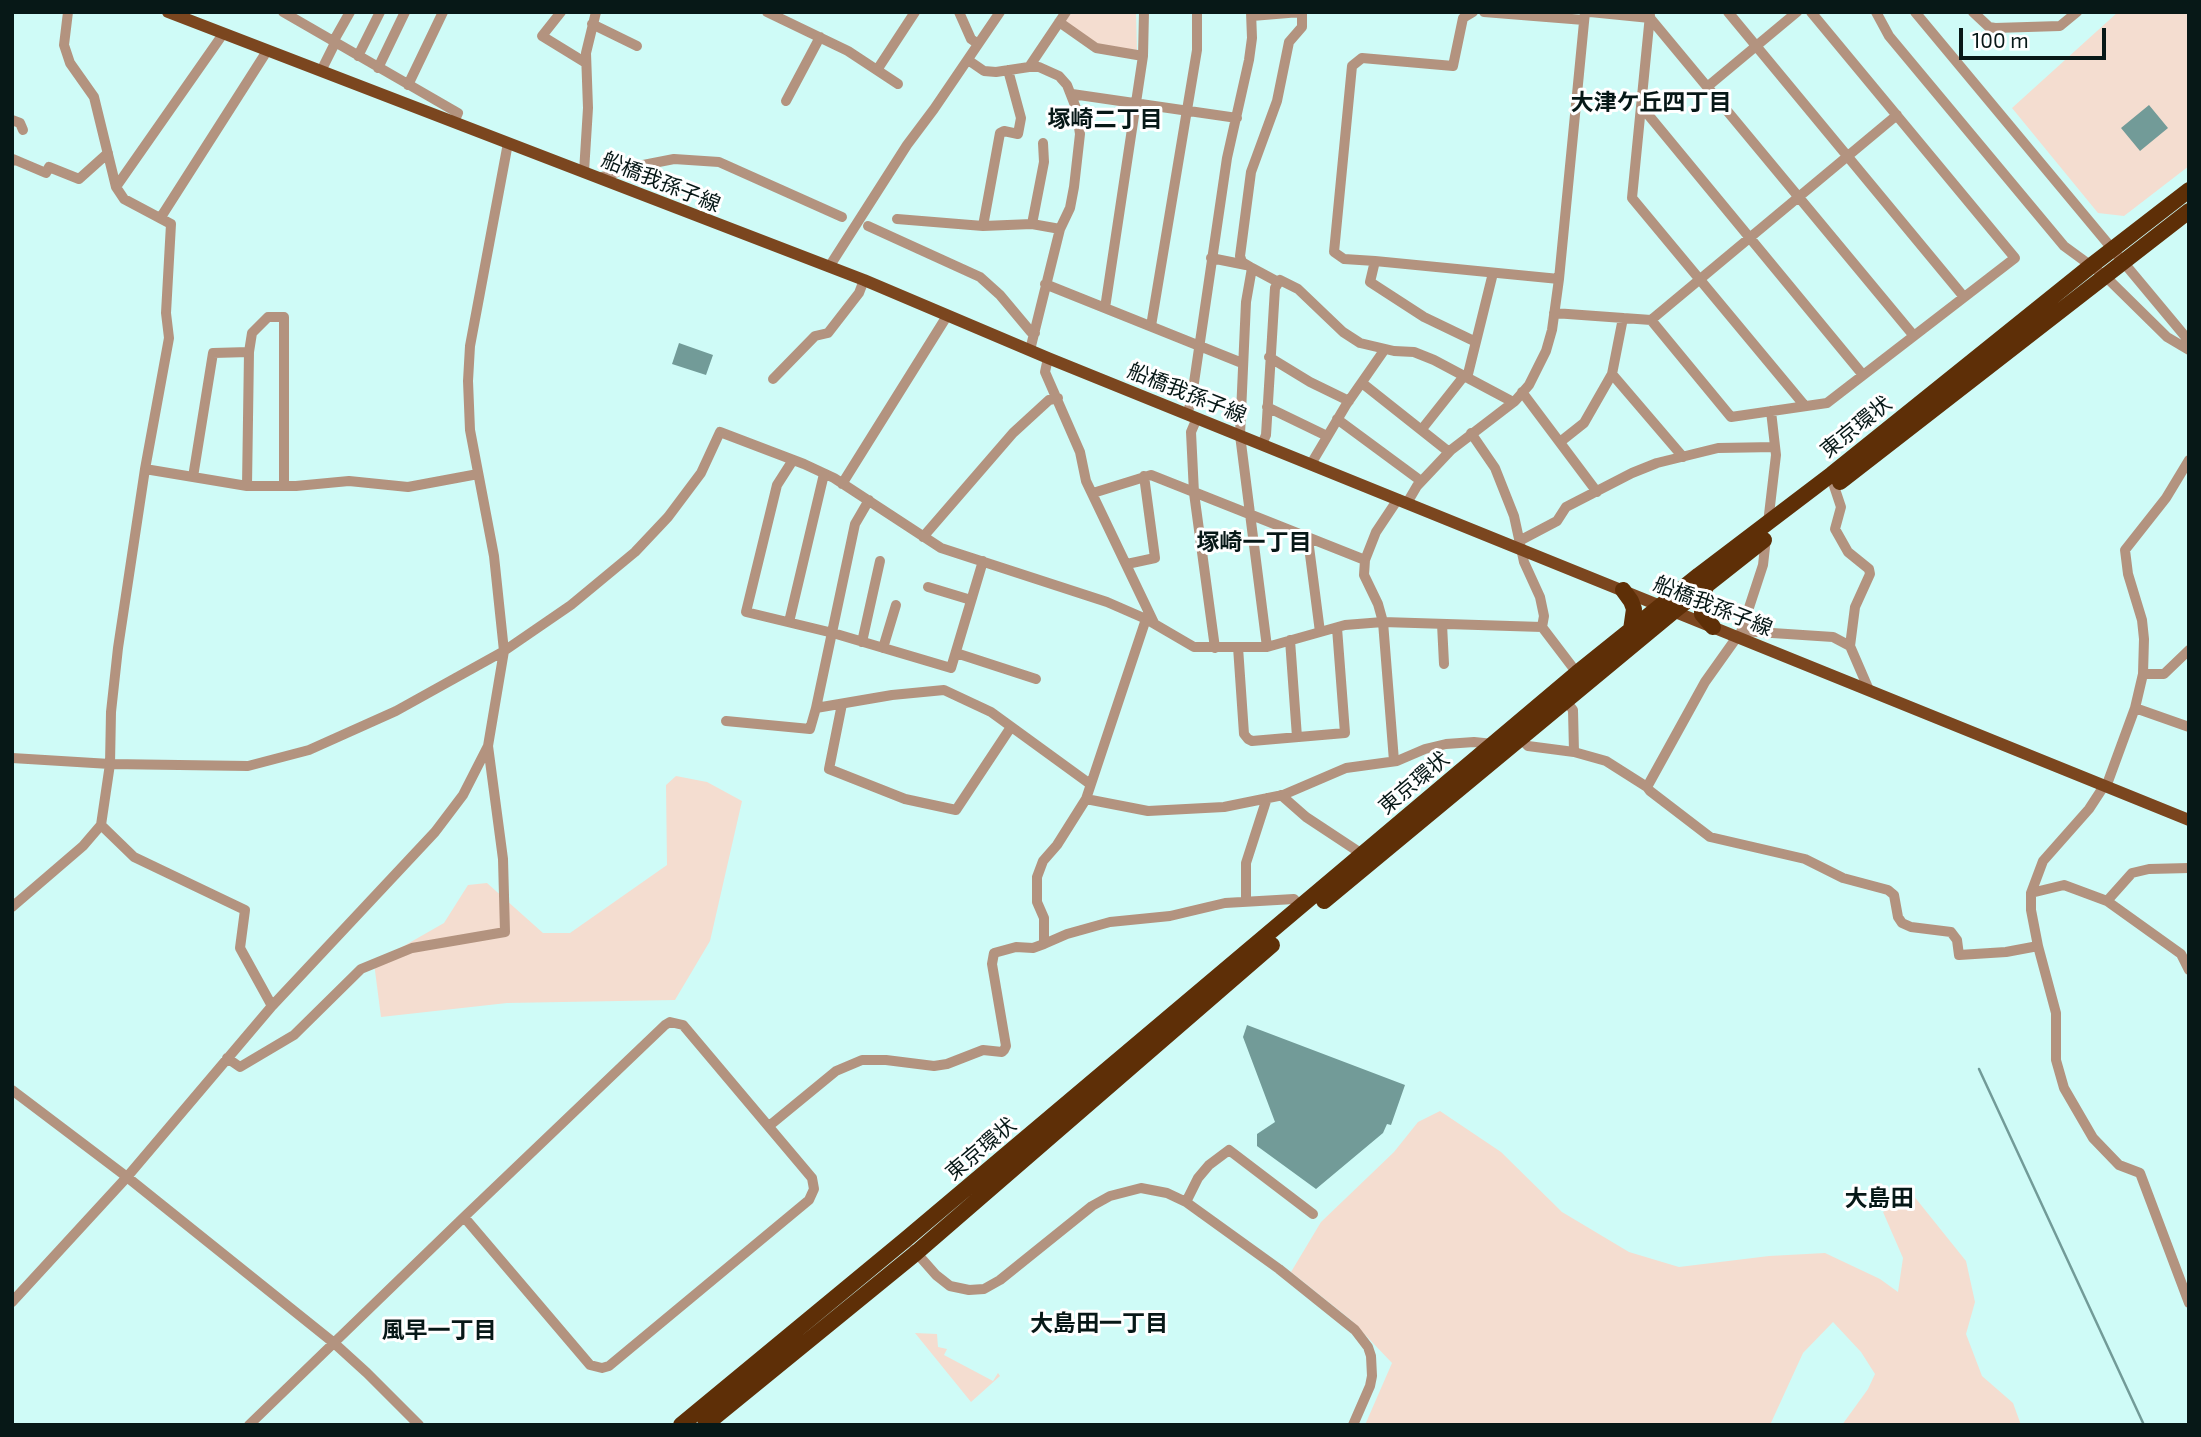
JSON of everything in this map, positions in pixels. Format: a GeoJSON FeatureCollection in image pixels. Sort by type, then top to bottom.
{"type":"FeatureCollection","features":[{"type":"Feature","properties":{"kind":"highway","name":"東京環状"},"geometry":{"type":"LineString","coordinates":[[681,1425],[911,1246],[1521,739],[1667,608],[2189,190]]}},
{"type":"Feature","properties":{"kind":"highway","name":"東京環状"},"geometry":{"type":"LineString","coordinates":[[705,1425],[1362,854],[1577,673],[1631,630],[1706,585],[1767,530],[1834,486],[2189,211]]}},
{"type":"Feature","properties":{"kind":"highway"},"geometry":{"type":"LineString","coordinates":[[1706,585],[1702,614],[1713,627]]}},
{"type":"Feature","properties":{"kind":"highway"},"geometry":{"type":"LineString","coordinates":[[1623,590],[1634,608],[1631,630]]}},
{"type":"Feature","properties":{"kind":"main road","name":"船橋我孫子線"},"geometry":{"type":"LineString","coordinates":[[168,12],[864,280],[1048,358],[1402,501],[1522,545],[1623,590],[2189,820]]}},
{"type":"Feature","properties":{"kind":"street"},"geometry":{"type":"LineString","coordinates":[[12,907],[83,846],[101,825],[110,764],[111,712],[117,661],[145,470],[169,338],[166,313],[171,225],[161,217],[124,199],[116,187],[94,97],[70,62],[64,45],[68,12]]}},
{"type":"Feature","properties":{"kind":"street"},"geometry":{"type":"LineString","coordinates":[[283,12],[458,113],[454,122]]}},
{"type":"Feature","properties":{"kind":"street"},"geometry":{"type":"LineString","coordinates":[[321,71],[350,12]]}},
{"type":"Feature","properties":{"kind":"street"},"geometry":{"type":"LineString","coordinates":[[358,56],[380,12]]}},
{"type":"Feature","properties":{"kind":"street"},"geometry":{"type":"LineString","coordinates":[[378,68],[405,12]]}},
{"type":"Feature","properties":{"kind":"street"},"geometry":{"type":"LineString","coordinates":[[408,85],[443,12]]}},
{"type":"Feature","properties":{"kind":"street"},"geometry":{"type":"LineString","coordinates":[[561,12],[541,36],[586,63]]}},
{"type":"Feature","properties":{"kind":"street"},"geometry":{"type":"LineString","coordinates":[[584,172],[588,108],[586,63],[596,12]]}},
{"type":"Feature","properties":{"kind":"street"},"geometry":{"type":"LineString","coordinates":[[767,12],[848,51],[898,84]]}},
{"type":"Feature","properties":{"kind":"street"},"geometry":{"type":"LineString","coordinates":[[877,71],[915,12]]}},
{"type":"Feature","properties":{"kind":"street"},"geometry":{"type":"LineString","coordinates":[[959,12],[971,39],[978,44]]}},
{"type":"Feature","properties":{"kind":"street"},"geometry":{"type":"LineString","coordinates":[[829,267],[907,145],[1000,12]]}},
{"type":"Feature","properties":{"kind":"street"},"geometry":{"type":"LineString","coordinates":[[1105,308],[1143,56],[1144,12]]}},
{"type":"Feature","properties":{"kind":"street"},"geometry":{"type":"LineString","coordinates":[[1151,326],[1198,38],[1196,12]]}},
{"type":"Feature","properties":{"kind":"street"},"geometry":{"type":"LineString","coordinates":[[1215,648],[1194,493],[1191,403],[1227,158],[1249,60],[1251,14],[1301,12],[1302,27],[1288,46],[1277,101],[1251,172],[1240,256],[1242,262],[1278,282],[1280,280],[1298,289],[1343,332],[1360,343],[1414,352],[1513,402]]}},
{"type":"Feature","properties":{"kind":"street"},"geometry":{"type":"LineString","coordinates":[[1473,12],[1463,19],[1453,66],[1362,58],[1352,66],[1334,252],[1344,259],[1559,279]]}},
{"type":"Feature","properties":{"kind":"street"},"geometry":{"type":"LineString","coordinates":[[1484,12],[1650,15]]}},
{"type":"Feature","properties":{"kind":"street"},"geometry":{"type":"LineString","coordinates":[[1728,12],[1964,296]]}},
{"type":"Feature","properties":{"kind":"street"},"geometry":{"type":"LineString","coordinates":[[1707,87],[1797,12]]}},
{"type":"Feature","properties":{"kind":"street"},"geometry":{"type":"LineString","coordinates":[[1651,320],[1731,416],[1826,404],[2015,258],[1811,12]]}},
{"type":"Feature","properties":{"kind":"street"},"geometry":{"type":"LineString","coordinates":[[1876,12],[1889,36],[2064,246],[2105,276],[2168,337],[2189,350]]}},
{"type":"Feature","properties":{"kind":"street"},"geometry":{"type":"LineString","coordinates":[[1915,12],[2189,341]]}},
{"type":"Feature","properties":{"kind":"street"},"geometry":{"type":"LineString","coordinates":[[1973,12],[1989,27],[1995,28],[2060,26],[2077,12]]}},
{"type":"Feature","properties":{"kind":"street"},"geometry":{"type":"LineString","coordinates":[[1394,761],[1383,622],[1378,604],[1364,575],[1365,560],[1376,532],[1402,501],[1449,452],[1513,402],[1529,385],[1546,351],[1555,313],[1586,15]]}},
{"type":"Feature","properties":{"kind":"street"},"geometry":{"type":"LineString","coordinates":[[1650,15],[1914,336]]}},
{"type":"Feature","properties":{"kind":"street"},"geometry":{"type":"LineString","coordinates":[[1650,15],[1632,198],[1805,406]]}},
{"type":"Feature","properties":{"kind":"street"},"geometry":{"type":"LineString","coordinates":[[1029,66],[1062,17],[1096,48],[1143,56]]}},
{"type":"Feature","properties":{"kind":"street"},"geometry":{"type":"LineString","coordinates":[[592,24],[637,46]]}},
{"type":"Feature","properties":{"kind":"street"},"geometry":{"type":"LineString","coordinates":[[116,187],[223,34]]}},
{"type":"Feature","properties":{"kind":"street"},"geometry":{"type":"LineString","coordinates":[[786,101],[820,37]]}},
{"type":"Feature","properties":{"kind":"street"},"geometry":{"type":"LineString","coordinates":[[161,217],[267,51]]}},
{"type":"Feature","properties":{"kind":"street"},"geometry":{"type":"LineString","coordinates":[[968,60],[984,71],[1040,67],[1059,76],[1072,94],[1080,134],[1070,208],[1060,229],[1030,350]]}},
{"type":"Feature","properties":{"kind":"street"},"geometry":{"type":"LineString","coordinates":[[983,226],[1000,133],[1004,131],[1018,134],[1021,118],[1008,70]]}},
{"type":"Feature","properties":{"kind":"street"},"geometry":{"type":"LineString","coordinates":[[1072,94],[1237,118]]}},
{"type":"Feature","properties":{"kind":"street"},"geometry":{"type":"LineString","coordinates":[[1641,106],[1863,375]]}},
{"type":"Feature","properties":{"kind":"street"},"geometry":{"type":"LineString","coordinates":[[1555,313],[1651,320],[1897,115]]}},
{"type":"Feature","properties":{"kind":"street"},"geometry":{"type":"LineString","coordinates":[[12,120],[20,123],[23,130]]}},
{"type":"Feature","properties":{"kind":"street"},"geometry":{"type":"LineString","coordinates":[[227,1058],[240,1067],[294,1035],[361,969],[412,947],[505,932],[503,859],[488,746],[504,651],[494,556],[470,429],[468,381],[470,346],[508,143]]}},
{"type":"Feature","properties":{"kind":"street"},"geometry":{"type":"LineString","coordinates":[[1032,224],[1044,162],[1043,143]]}},
{"type":"Feature","properties":{"kind":"street"},"geometry":{"type":"LineString","coordinates":[[12,160],[46,173],[49,167],[79,178],[108,153]]}},
{"type":"Feature","properties":{"kind":"street"},"geometry":{"type":"LineString","coordinates":[[599,178],[633,167],[674,159],[719,162],[842,217]]}},
{"type":"Feature","properties":{"kind":"street"},"geometry":{"type":"LineString","coordinates":[[897,219],[983,226],[1032,224],[1060,229]]}},
{"type":"Feature","properties":{"kind":"street"},"geometry":{"type":"LineString","coordinates":[[867,226],[981,277],[1031,332],[1035,333]]}},
{"type":"Feature","properties":{"kind":"street"},"geometry":{"type":"LineString","coordinates":[[1211,258],[1250,267]]}},
{"type":"Feature","properties":{"kind":"street"},"geometry":{"type":"LineString","coordinates":[[1375,261],[1370,282],[1424,317],[1476,342]]}},
{"type":"Feature","properties":{"kind":"street"},"geometry":{"type":"LineString","coordinates":[[1250,267],[1242,363],[1240,435],[1267,646]]}},
{"type":"Feature","properties":{"kind":"street"},"geometry":{"type":"LineString","coordinates":[[1422,429],[1466,377],[1493,272]]}},
{"type":"Feature","properties":{"kind":"street"},"geometry":{"type":"LineString","coordinates":[[773,379],[815,336],[828,333],[859,293],[864,280]]}},
{"type":"Feature","properties":{"kind":"street"},"geometry":{"type":"LineString","coordinates":[[1262,444],[1266,435],[1269,357],[1275,288],[1278,282]]}},
{"type":"Feature","properties":{"kind":"street"},"geometry":{"type":"LineString","coordinates":[[1045,284],[1242,363]]}},
{"type":"Feature","properties":{"kind":"street"},"geometry":{"type":"LineString","coordinates":[[842,484],[947,316]]}},
{"type":"Feature","properties":{"kind":"street"},"geometry":{"type":"LineString","coordinates":[[247,486],[249,352],[252,333],[268,317],[284,317],[284,486]]}},
{"type":"Feature","properties":{"kind":"street"},"geometry":{"type":"LineString","coordinates":[[1560,442],[1584,423],[1612,374],[1623,318]]}},
{"type":"Feature","properties":{"kind":"street"},"geometry":{"type":"LineString","coordinates":[[1311,464],[1337,419],[1385,349]]}},
{"type":"Feature","properties":{"kind":"street"},"geometry":{"type":"LineString","coordinates":[[192,477],[213,352],[249,352]]}},
{"type":"Feature","properties":{"kind":"street"},"geometry":{"type":"LineString","coordinates":[[1269,357],[1310,382],[1349,401]]}},
{"type":"Feature","properties":{"kind":"street"},"geometry":{"type":"LineString","coordinates":[[1044,944],[1044,918],[1037,902],[1037,877],[1043,861],[1057,845],[1086,799],[1150,621],[1127,564],[1086,481],[1080,453],[1045,372],[1048,358]]}},
{"type":"Feature","properties":{"kind":"street"},"geometry":{"type":"LineString","coordinates":[[1612,374],[1683,457]]}},
{"type":"Feature","properties":{"kind":"street"},"geometry":{"type":"LineString","coordinates":[[1362,383],[1449,452]]}},
{"type":"Feature","properties":{"kind":"street"},"geometry":{"type":"LineString","coordinates":[[1522,392],[1597,492]]}},
{"type":"Feature","properties":{"kind":"street"},"geometry":{"type":"LineString","coordinates":[[923,537],[1013,433],[1049,400],[1058,398]]}},
{"type":"Feature","properties":{"kind":"street"},"geometry":{"type":"LineString","coordinates":[[1267,407],[1327,436]]}},
{"type":"Feature","properties":{"kind":"street"},"geometry":{"type":"LineString","coordinates":[[1647,786],[1705,682],[1739,635],[1763,565],[1774,488],[1775,447],[1771,411]]}},
{"type":"Feature","properties":{"kind":"street"},"geometry":{"type":"LineString","coordinates":[[1337,419],[1422,481]]}},
{"type":"Feature","properties":{"kind":"street"},"geometry":{"type":"LineString","coordinates":[[12,758],[110,764],[248,766],[309,750],[396,711],[504,651],[571,605],[635,552],[668,517],[701,473],[720,432],[824,474],[941,548],[1107,602],[1150,621],[1194,647],[1267,646],[1337,628],[1383,622],[1542,627]]}},
{"type":"Feature","properties":{"kind":"street"},"geometry":{"type":"LineString","coordinates":[[1471,433],[1495,468],[1522,545],[1524,562],[1540,597],[1544,616],[1542,627],[1577,673]]}},
{"type":"Feature","properties":{"kind":"street"},"geometry":{"type":"LineString","coordinates":[[1522,545],[1557,521],[1566,507],[1657,463],[1718,448],[1775,447]]}},
{"type":"Feature","properties":{"kind":"street"},"geometry":{"type":"LineString","coordinates":[[793,460],[777,485],[746,612],[833,633],[951,668],[983,561]]}},
{"type":"Feature","properties":{"kind":"street"},"geometry":{"type":"LineString","coordinates":[[2189,460],[2166,498],[2125,550],[2144,639],[2143,674],[2135,708],[2105,787],[2043,861],[2031,892],[2031,910],[2038,946],[2056,1013],[2056,1060],[2063,1088],[2092,1138],[2119,1165],[2140,1173],[2189,1303]]}},
{"type":"Feature","properties":{"kind":"street"},"geometry":{"type":"LineString","coordinates":[[145,470],[247,486],[349,481],[408,487],[478,474]]}},
{"type":"Feature","properties":{"kind":"street"},"geometry":{"type":"LineString","coordinates":[[789,622],[824,474]]}},
{"type":"Feature","properties":{"kind":"street"},"geometry":{"type":"LineString","coordinates":[[1093,493],[1151,475],[1365,560]]}},
{"type":"Feature","properties":{"kind":"street"},"geometry":{"type":"LineString","coordinates":[[1127,564],[1155,558],[1144,476]]}},
{"type":"Feature","properties":{"kind":"street"},"geometry":{"type":"LineString","coordinates":[[1834,486],[1840,507],[1835,529],[1848,552],[1869,569],[1870,575],[1855,607],[1850,646],[1869,690]]}},
{"type":"Feature","properties":{"kind":"street"},"geometry":{"type":"LineString","coordinates":[[726,721],[810,729],[817,709],[855,524],[869,500]]}},
{"type":"Feature","properties":{"kind":"street"},"geometry":{"type":"LineString","coordinates":[[1308,539],[1320,632]]}},
{"type":"Feature","properties":{"kind":"street"},"geometry":{"type":"LineString","coordinates":[[862,642],[880,561]]}},
{"type":"Feature","properties":{"kind":"street"},"geometry":{"type":"LineString","coordinates":[[928,587],[971,600]]}},
{"type":"Feature","properties":{"kind":"street"},"geometry":{"type":"LineString","coordinates":[[883,648],[896,605]]}},
{"type":"Feature","properties":{"kind":"street"},"geometry":{"type":"LineString","coordinates":[[1442,624],[1444,664]]}},
{"type":"Feature","properties":{"kind":"street"},"geometry":{"type":"LineString","coordinates":[[1238,648],[1244,734],[1252,741],[1345,733],[1337,628]]}},
{"type":"Feature","properties":{"kind":"street"},"geometry":{"type":"LineString","coordinates":[[1739,635],[1833,637],[1850,646]]}},
{"type":"Feature","properties":{"kind":"street"},"geometry":{"type":"LineString","coordinates":[[1290,640],[1297,737]]}},
{"type":"Feature","properties":{"kind":"street"},"geometry":{"type":"LineString","coordinates":[[2143,674],[2164,674],[2189,650]]}},
{"type":"Feature","properties":{"kind":"street"},"geometry":{"type":"LineString","coordinates":[[956,653],[1036,679]]}},
{"type":"Feature","properties":{"kind":"street"},"geometry":{"type":"LineString","coordinates":[[817,709],[892,695],[944,690],[991,712],[1090,784]]}},
{"type":"Feature","properties":{"kind":"street"},"geometry":{"type":"LineString","coordinates":[[1566,701],[1573,710],[1574,752]]}},
{"type":"Feature","properties":{"kind":"street"},"geometry":{"type":"LineString","coordinates":[[842,704],[829,769],[905,799],[956,810],[1011,727]]}},
{"type":"Feature","properties":{"kind":"street"},"geometry":{"type":"LineString","coordinates":[[2135,708],[2189,727]]}},
{"type":"Feature","properties":{"kind":"street"},"geometry":{"type":"LineString","coordinates":[[1521,739],[1528,746],[1574,752],[1606,761],[1647,786],[1650,792],[1710,836],[1805,859],[1843,878],[1888,890],[1894,895],[1898,917],[1902,923],[1911,927],[1951,932],[1957,940],[1959,955],[2006,952],[2038,946]]}},
{"type":"Feature","properties":{"kind":"street"},"geometry":{"type":"LineString","coordinates":[[1086,799],[1162,811],[1224,807],[1281,795],[1346,768],[1394,761],[1446,744],[1493,744]]}},
{"type":"Feature","properties":{"kind":"street"},"geometry":{"type":"LineString","coordinates":[[12,1302],[127,1177],[272,1006],[435,832],[463,795],[488,746]]}},
{"type":"Feature","properties":{"kind":"street"},"geometry":{"type":"LineString","coordinates":[[1281,795],[1306,817],[1362,854]]}},
{"type":"Feature","properties":{"kind":"street"},"geometry":{"type":"LineString","coordinates":[[1247,901],[1246,863],[1267,799]]}},
{"type":"Feature","properties":{"kind":"street"},"geometry":{"type":"LineString","coordinates":[[101,825],[134,857],[245,910],[240,947],[272,1006]]}},
{"type":"Feature","properties":{"kind":"street"},"geometry":{"type":"LineString","coordinates":[[2106,901],[2132,873],[2189,867]]}},
{"type":"Feature","properties":{"kind":"street"},"geometry":{"type":"LineString","coordinates":[[2031,892],[2064,885],[2106,901],[2181,954],[2189,970]]}},
{"type":"Feature","properties":{"kind":"street"},"geometry":{"type":"LineString","coordinates":[[769,1126],[836,1071],[862,1060],[934,1066],[947,1064],[983,1050],[1002,1052],[1006,1046],[992,964],[994,953],[1016,947],[1033,948],[1110,922],[1170,916],[1225,903],[1294,899],[1301,907]]}},
{"type":"Feature","properties":{"kind":"street"},"geometry":{"type":"LineString","coordinates":[[249,1425],[464,1217],[665,1024],[670,1022],[683,1025],[812,1178],[814,1189],[810,1200],[610,1366],[601,1368],[590,1365],[464,1217]]}},
{"type":"Feature","properties":{"kind":"street"},"geometry":{"type":"LineString","coordinates":[[12,1090],[127,1177],[334,1343],[419,1425]]}},
{"type":"Feature","properties":{"kind":"street"},"geometry":{"type":"LineString","coordinates":[[1186,1202],[1198,1178],[1209,1164],[1229,1150],[1313,1214]]}},
{"type":"Feature","properties":{"kind":"street"},"geometry":{"type":"LineString","coordinates":[[911,1246],[936,1275],[950,1286],[969,1290],[984,1289],[1000,1280],[1092,1206],[1110,1196],[1141,1188],[1167,1193],[1186,1202],[1327,1306],[1354,1330],[1368,1347],[1372,1366],[1370,1386],[1353,1425]]}},
{"type":"Feature","properties":{"kind":"shaded area"},"geometry":{"type":"Polygon","coordinates":[[[1072,12],[1136,12],[1137,50],[1097,46],[1064,23],[1072,12]]]}},
{"type":"Feature","properties":{"kind":"shaded area"},"geometry":{"type":"Polygon","coordinates":[[[2118,12],[2189,12],[2189,166],[2124,216],[2098,213],[2012,108],[2118,12]]]}},
{"type":"Feature","properties":{"kind":"shaded area"},"geometry":{"type":"Polygon","coordinates":[[[676,776],[707,782],[742,801],[710,941],[675,1000],[507,1003],[381,1017],[374,963],[444,923],[468,885],[487,883],[543,933],[570,933],[667,865],[666,785],[676,776]]]}},
{"type":"Feature","properties":{"kind":"shaded area"},"geometry":{"type":"Polygon","coordinates":[[[1440,1111],[1501,1152],[1562,1212],[1629,1252],[1679,1267],[1769,1256],[1825,1253],[1880,1279],[1898,1292],[1903,1258],[1883,1212],[1913,1195],[1966,1261],[1975,1302],[1966,1334],[1982,1376],[2013,1403],[2021,1425],[1842,1425],[1868,1389],[1875,1374],[1861,1352],[1833,1322],[1803,1353],[1770,1425],[1365,1425],[1392,1363],[1351,1320],[1291,1272],[1321,1222],[1394,1152],[1418,1122],[1440,1111]]]}},
{"type":"Feature","properties":{"kind":"shaded area"},"geometry":{"type":"Polygon","coordinates":[[[915,1333],[937,1334],[938,1347],[947,1349],[944,1355],[993,1381],[998,1373],[1000,1376],[971,1402],[915,1333]]]}},
{"type":"Feature","properties":{"kind":"water"},"geometry":{"type":"Polygon","coordinates":[[[2149,105],[2168,128],[2140,151],[2121,128],[2149,105]]]}},
{"type":"Feature","properties":{"kind":"water"},"geometry":{"type":"Polygon","coordinates":[[[679,343],[713,355],[706,375],[672,364],[679,343]]]}},
{"type":"Feature","properties":{"kind":"water"},"geometry":{"type":"Polygon","coordinates":[[[1247,1025],[1405,1085],[1391,1125],[1387,1124],[1383,1133],[1316,1189],[1257,1146],[1257,1134],[1275,1122],[1243,1037],[1247,1025]]]}},
{"type":"Feature","properties":{"kind":"waterway"},"geometry":{"type":"LineString","coordinates":[[1979,1069],[2144,1425]]}},
{"type":"Feature","properties":{"kind":"district","name":"大津ケ丘四丁目"},"geometry":{"type":"Point","coordinates":[1651,102]}},
{"type":"Feature","properties":{"kind":"district","name":"塚崎二丁目"},"geometry":{"type":"Point","coordinates":[1105,119]}},
{"type":"Feature","properties":{"kind":"district","name":"塚崎一丁目"},"geometry":{"type":"Point","coordinates":[1254,542]}},
{"type":"Feature","properties":{"kind":"district","name":"大島田"},"geometry":{"type":"Point","coordinates":[1879,1198]}},
{"type":"Feature","properties":{"kind":"district","name":"大島田一丁目"},"geometry":{"type":"Point","coordinates":[1099,1323]}},
{"type":"Feature","properties":{"kind":"district","name":"風早一丁目"},"geometry":{"type":"Point","coordinates":[439,1330]}}]}
